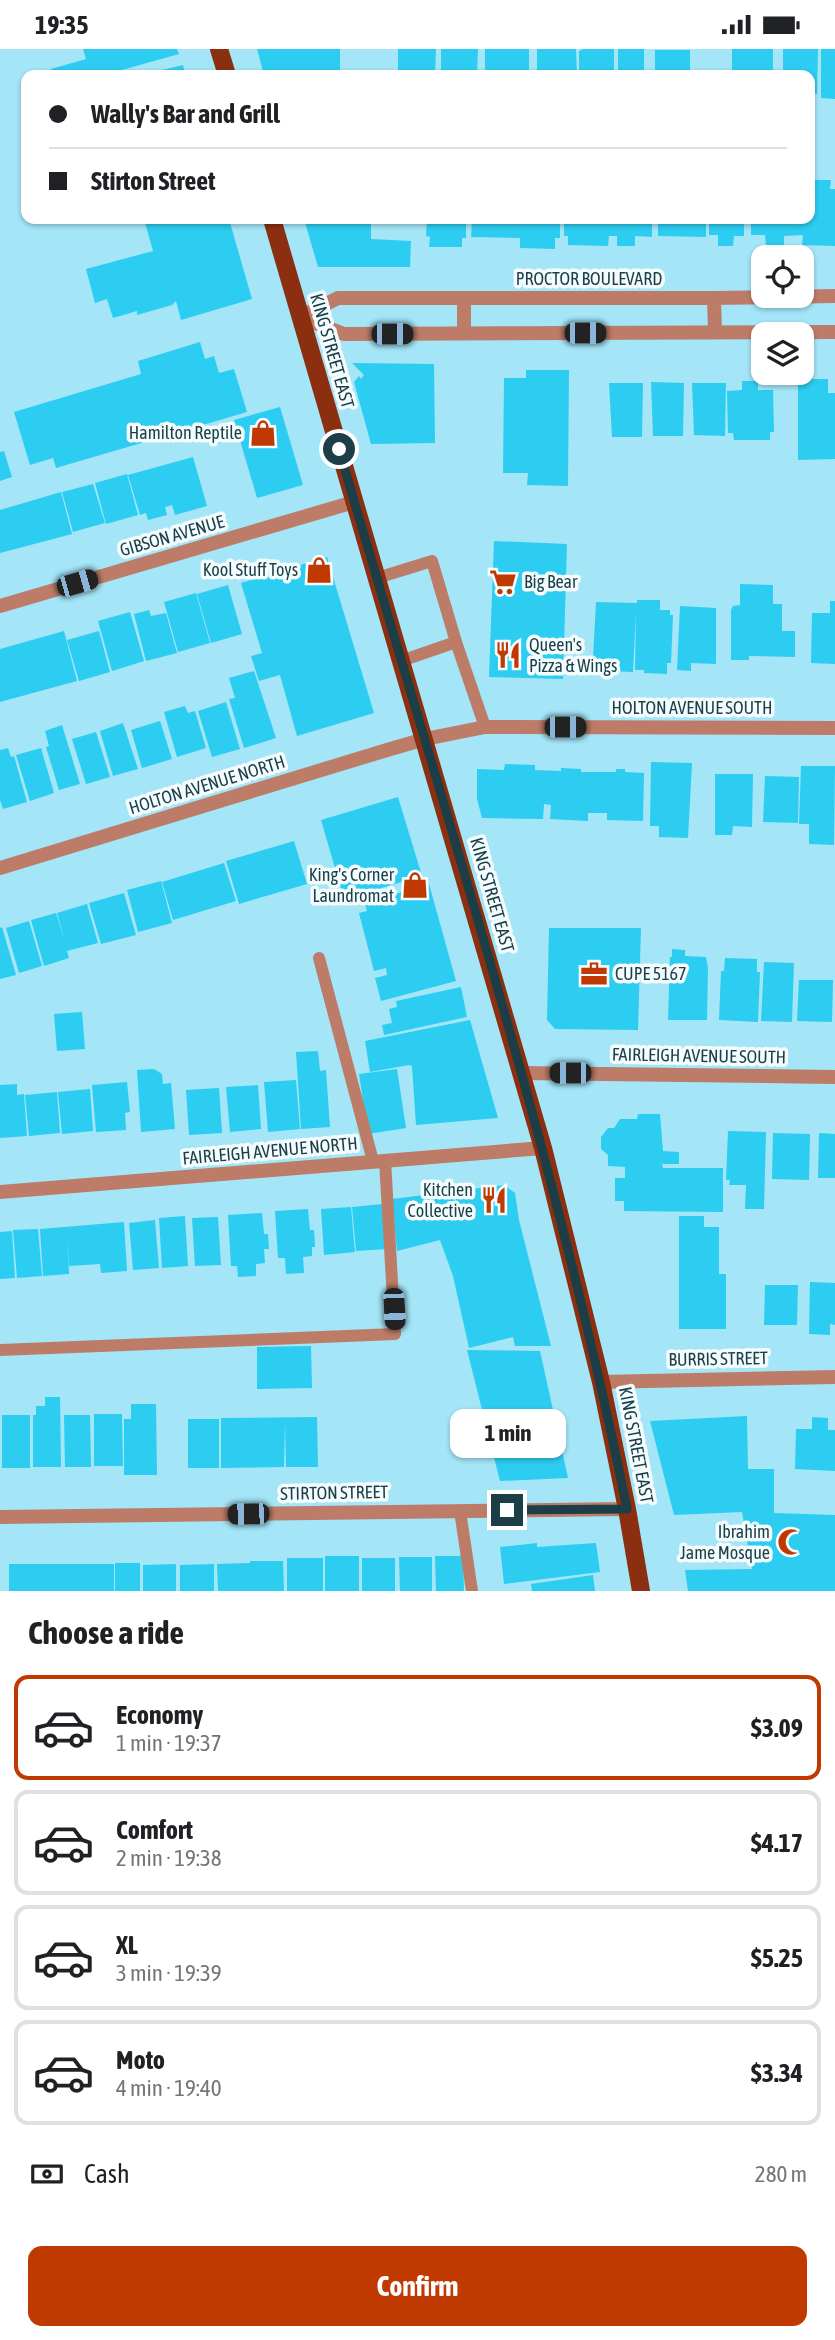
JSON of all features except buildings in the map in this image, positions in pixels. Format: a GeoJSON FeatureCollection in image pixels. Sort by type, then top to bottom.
{"type":"FeatureCollection","features":[{"type":"Feature","properties":{"kind":"main road"},"geometry":{"type":"LineString","coordinates":[[219,49],[225,70]]}},
{"type":"Feature","properties":{"kind":"main road","name":"KING STREET EAST"},"geometry":{"type":"LineString","coordinates":[[273,224],[543,1148],[601,1382],[641,1591]]}},
{"type":"Feature","properties":{"kind":"street","name":"PROCTOR BOULEVARD"},"geometry":{"type":"LineString","coordinates":[[300,317],[338,298],[835,296]]}},
{"type":"Feature","properties":{"kind":"street"},"geometry":{"type":"LineString","coordinates":[[464,298],[464,333]]}},
{"type":"Feature","properties":{"kind":"street"},"geometry":{"type":"LineString","coordinates":[[714,298],[715,332]]}},
{"type":"Feature","properties":{"kind":"street"},"geometry":{"type":"LineString","coordinates":[[300,317],[344,334],[835,332]]}},
{"type":"Feature","properties":{"kind":"street","name":"GIBSON AVENUE"},"geometry":{"type":"LineString","coordinates":[[0,605],[354,502]]}},
{"type":"Feature","properties":{"kind":"street","name":"HOLTON AVENUE SOUTH"},"geometry":{"type":"LineString","coordinates":[[425,739],[485,727],[835,728]]}},
{"type":"Feature","properties":{"kind":"street","name":"HOLTON AVENUE NORTH"},"geometry":{"type":"LineString","coordinates":[[0,868],[425,739]]}},
{"type":"Feature","properties":{"kind":"street","name":"FAIRLEIGH AVENUE SOUTH"},"geometry":{"type":"LineString","coordinates":[[521,1073],[835,1077]]}},
{"type":"Feature","properties":{"kind":"street","name":"FAIRLEIGH AVENUE NORTH"},"geometry":{"type":"LineString","coordinates":[[0,1192],[543,1148]]}},
{"type":"Feature","properties":{"kind":"street","name":"BURRIS STREET"},"geometry":{"type":"LineString","coordinates":[[601,1382],[835,1377]]}},
{"type":"Feature","properties":{"kind":"street","name":"STIRTON STREET"},"geometry":{"type":"LineString","coordinates":[[0,1517],[627,1509]]}},
{"type":"Feature","properties":{"kind":"lane"},"geometry":{"type":"LineString","coordinates":[[377,578],[432,561],[485,727]]}},
{"type":"Feature","properties":{"kind":"lane"},"geometry":{"type":"LineString","coordinates":[[401,661],[456,642]]}},
{"type":"Feature","properties":{"kind":"lane"},"geometry":{"type":"LineString","coordinates":[[0,1350],[395,1334],[379,1161],[319,958]]}},
{"type":"Feature","properties":{"kind":"lane"},"geometry":{"type":"LineString","coordinates":[[460,1511],[472,1591]]}},
{"type":"Feature","properties":{"kind":"place","name":"Hamilton Reptile"},"geometry":{"type":"Point","coordinates":[263,433]}},
{"type":"Feature","properties":{"kind":"place","name":"Kool Stuff Toys"},"geometry":{"type":"Point","coordinates":[319,570]}},
{"type":"Feature","properties":{"kind":"place","name":"Big Bear"},"geometry":{"type":"Point","coordinates":[503,582]}},
{"type":"Feature","properties":{"kind":"place","name":"Queen's Pizza & Wings"},"geometry":{"type":"Point","coordinates":[508,655]}},
{"type":"Feature","properties":{"kind":"place","name":"King's Corner Laundromat"},"geometry":{"type":"Point","coordinates":[415,885]}},
{"type":"Feature","properties":{"kind":"place","name":"CUPE 5167"},"geometry":{"type":"Point","coordinates":[594,974]}},
{"type":"Feature","properties":{"kind":"place","name":"Kitchen Collective"},"geometry":{"type":"Point","coordinates":[494,1200]}},
{"type":"Feature","properties":{"kind":"place","name":"Ibrahim Jame Mosque"},"geometry":{"type":"Point","coordinates":[791,1542]}},
{"type":"Feature","properties":{"kind":"route"},"geometry":{"type":"LineString","coordinates":[[339,449],[543,1148],[601,1382],[627,1509],[507,1510]]}}]}
